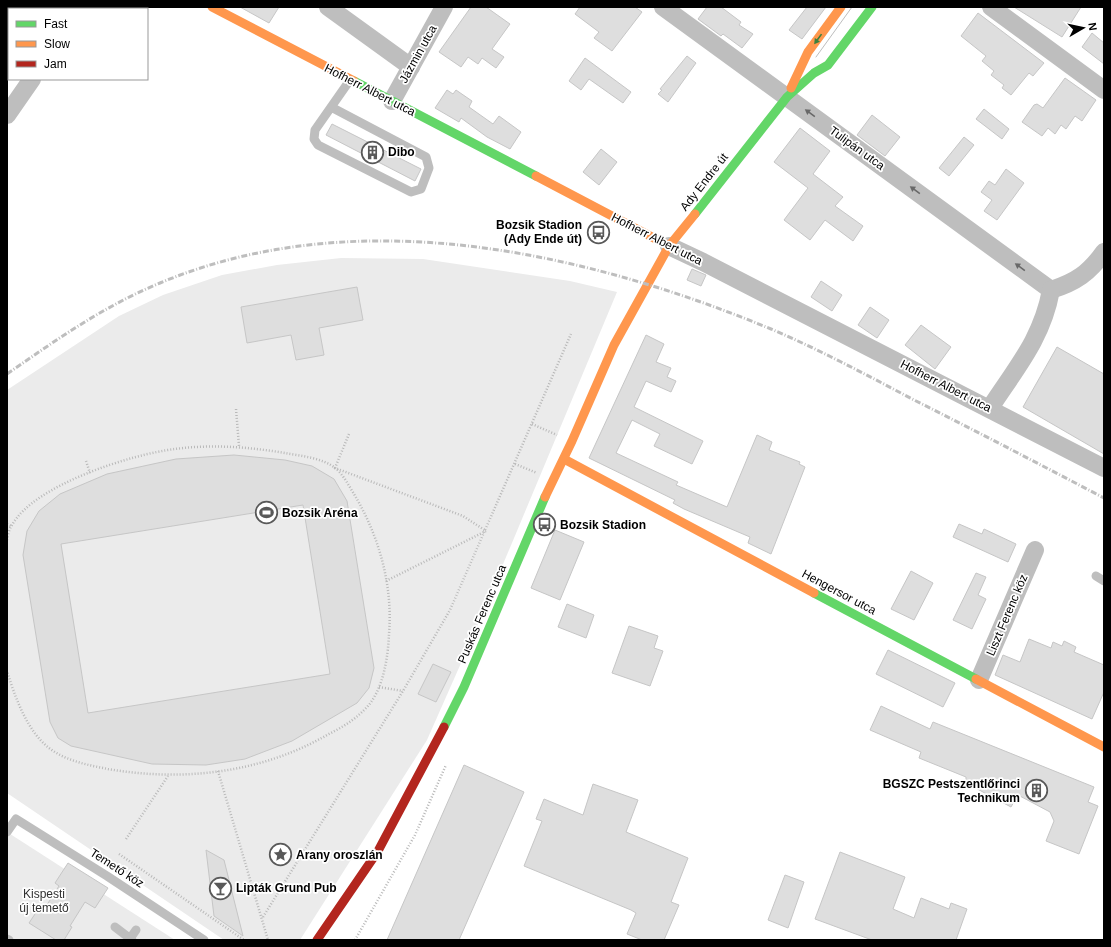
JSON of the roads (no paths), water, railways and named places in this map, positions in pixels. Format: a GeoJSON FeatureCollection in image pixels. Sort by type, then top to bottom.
{"type":"FeatureCollection","features":[{"type":"Feature","properties":{"kind":"street","name":"Hofherr Albert utca"},"geometry":{"type":"LineString","coordinates":[[212,7],[669,246],[990,408],[1104,468]]}},
{"type":"Feature","properties":{"kind":"street"},"geometry":{"type":"LineString","coordinates":[[328,7],[411,67]]}},
{"type":"Feature","properties":{"kind":"street","name":"Jázmin utca"},"geometry":{"type":"LineString","coordinates":[[392,101],[444,7]]}},
{"type":"Feature","properties":{"kind":"street","name":"Tulipán utca"},"geometry":{"type":"LineString","coordinates":[[663,7],[1051,290]]}},
{"type":"Feature","properties":{"kind":"street","name":"Ady Endre út"},"geometry":{"type":"LineString","coordinates":[[787,96],[808,52],[841,7]]}},
{"type":"Feature","properties":{"kind":"street","name":"Ady Endre út"},"geometry":{"type":"LineString","coordinates":[[646,285],[669,246],[787,96],[814,73],[828,65],[872,7]]}},
{"type":"Feature","properties":{"kind":"street"},"geometry":{"type":"LineString","coordinates":[[991,7],[1104,90]]}},
{"type":"Feature","properties":{"kind":"street"},"geometry":{"type":"LineString","coordinates":[[7,115],[31,80]]}},
{"type":"Feature","properties":{"kind":"street"},"geometry":{"type":"LineString","coordinates":[[990,408],[1015,372],[1039,331],[1047,312],[1051,290],[1070,284],[1082,276],[1104,252]]}},
{"type":"Feature","properties":{"kind":"street","name":"Puskás Ferenc utca"},"geometry":{"type":"LineString","coordinates":[[317,940],[378,851],[443,729],[464,687],[552,480],[564,459],[614,346],[646,285]]}},
{"type":"Feature","properties":{"kind":"street","name":"Hengersor utca"},"geometry":{"type":"LineString","coordinates":[[564,459],[1104,747]]}},
{"type":"Feature","properties":{"kind":"street","name":"Liszt Ferenc köz"},"geometry":{"type":"LineString","coordinates":[[979,680],[1035,550]]}},
{"type":"Feature","properties":{"kind":"lane"},"geometry":{"type":"LineString","coordinates":[[331,107],[426,157],[430,168],[422,189],[411,192],[318,145],[314,139],[315,130],[331,107],[350,80]]}},
{"type":"Feature","properties":{"kind":"lane","name":"Temető köz"},"geometry":{"type":"LineString","coordinates":[[7,832],[16,819],[107,876],[204,940]]}},
{"type":"Feature","properties":{"kind":"lane"},"geometry":{"type":"LineString","coordinates":[[114,927],[131,940],[136,930]]}},
{"type":"Feature","properties":{"kind":"tram line"},"geometry":{"type":"LineString","coordinates":[[816,57],[852,7]]}},
{"type":"Feature","properties":{"kind":"railway"},"geometry":{"type":"LineString","coordinates":[[7,374],[62,336],[119,302],[160,283],[235,258],[311,245],[389,241],[468,246],[546,259],[624,277],[699,301],[771,329],[843,363],[1104,498]]}},
{"type":"Feature","properties":{"kind":"place","name":"Dibo"},"geometry":{"type":"Point","coordinates":[373,152]}},
{"type":"Feature","properties":{"kind":"place","name":"Bozsik Stadion (Ady Ende út)"},"geometry":{"type":"Point","coordinates":[598,232]}},
{"type":"Feature","properties":{"kind":"place","name":"Bozsik Aréna"},"geometry":{"type":"Point","coordinates":[266,513]}},
{"type":"Feature","properties":{"kind":"place","name":"Bozsik Stadion"},"geometry":{"type":"Point","coordinates":[544,525]}},
{"type":"Feature","properties":{"kind":"place","name":"BGSZC Pestszentlőrinci Technikum"},"geometry":{"type":"Point","coordinates":[1036,791]}},
{"type":"Feature","properties":{"kind":"place","name":"Arany oroszlán"},"geometry":{"type":"Point","coordinates":[281,855]}},
{"type":"Feature","properties":{"kind":"place","name":"Lipták Grund Pub"},"geometry":{"type":"Point","coordinates":[221,888]}},
{"type":"Feature","properties":{"kind":"park label","name":"Kispesti új temető"},"geometry":{"type":"Point","coordinates":[44,901]}}]}
